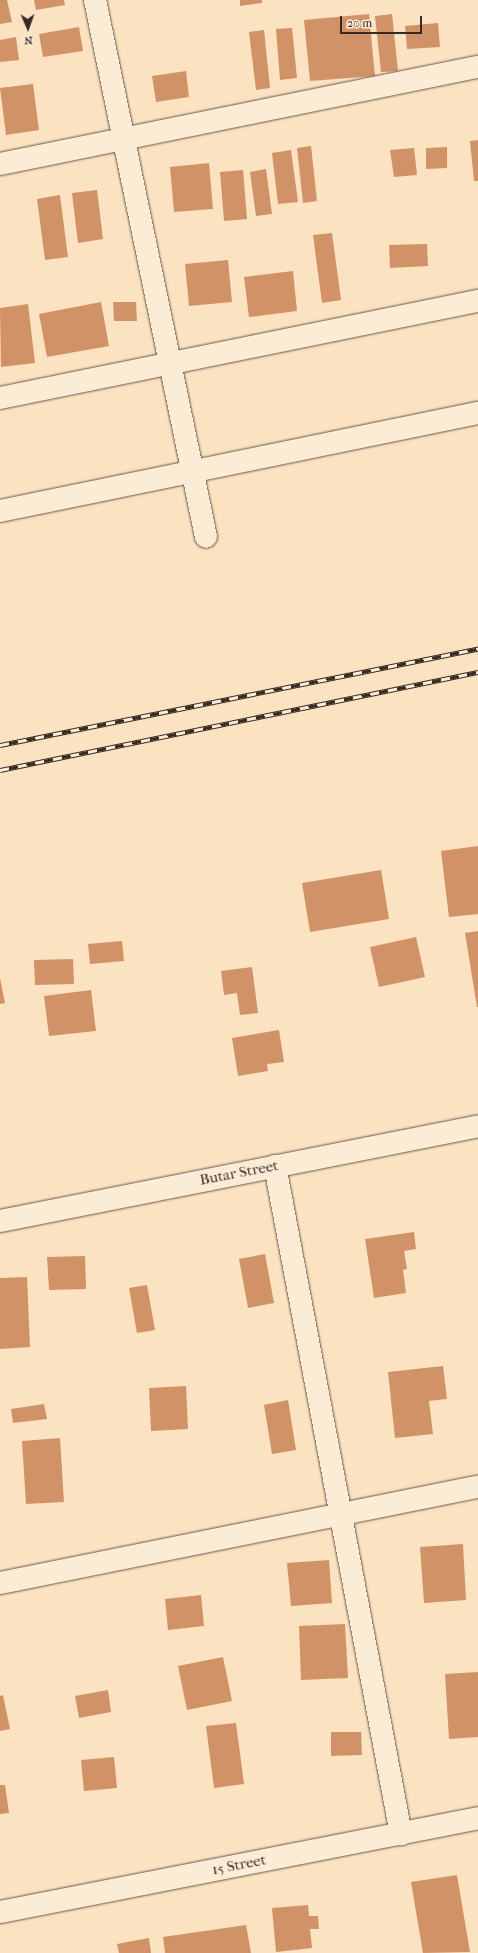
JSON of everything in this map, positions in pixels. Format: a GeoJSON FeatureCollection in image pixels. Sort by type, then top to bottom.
{"type":"FeatureCollection","features":[{"type":"Feature","properties":{"kind":"street"},"geometry":{"type":"LineString","coordinates":[[95,0],[206,537]]}},
{"type":"Feature","properties":{"kind":"street"},"geometry":{"type":"LineString","coordinates":[[0,164],[478,67]]}},
{"type":"Feature","properties":{"kind":"street"},"geometry":{"type":"LineString","coordinates":[[0,398],[171,362],[478,301]]}},
{"type":"Feature","properties":{"kind":"street"},"geometry":{"type":"LineString","coordinates":[[0,511],[478,413]]}},
{"type":"Feature","properties":{"kind":"street","name":"Butar Street"},"geometry":{"type":"LineString","coordinates":[[0,1221],[478,1126]]}},
{"type":"Feature","properties":{"kind":"street"},"geometry":{"type":"LineString","coordinates":[[275,1166],[401,1834]]}},
{"type":"Feature","properties":{"kind":"street"},"geometry":{"type":"LineString","coordinates":[[0,1583],[478,1488]]}},
{"type":"Feature","properties":{"kind":"street","name":"15 Street"},"geometry":{"type":"LineString","coordinates":[[0,1912],[478,1818]]}},
{"type":"Feature","properties":{"kind":"building"},"geometry":{"type":"Polygon","coordinates":[[[0,0],[7,0],[12,22],[0,24],[0,0]]]}},
{"type":"Feature","properties":{"kind":"building"},"geometry":{"type":"Polygon","coordinates":[[[34,0],[64,0],[65,5],[36,10],[34,0]]]}},
{"type":"Feature","properties":{"kind":"building"},"geometry":{"type":"Polygon","coordinates":[[[240,0],[262,0],[262,3],[240,6],[240,0]]]}},
{"type":"Feature","properties":{"kind":"building"},"geometry":{"type":"Polygon","coordinates":[[[369,14],[375,76],[310,81],[304,20],[369,14]]]}},
{"type":"Feature","properties":{"kind":"building"},"geometry":{"type":"Polygon","coordinates":[[[392,14],[398,71],[381,72],[375,16],[392,14]]]}},
{"type":"Feature","properties":{"kind":"building"},"geometry":{"type":"Polygon","coordinates":[[[438,23],[440,47],[407,49],[405,26],[438,23]]]}},
{"type":"Feature","properties":{"kind":"building"},"geometry":{"type":"Polygon","coordinates":[[[79,27],[83,51],[43,57],[39,34],[79,27]]]}},
{"type":"Feature","properties":{"kind":"building"},"geometry":{"type":"Polygon","coordinates":[[[292,28],[297,78],[280,80],[276,29],[292,28]]]}},
{"type":"Feature","properties":{"kind":"building"},"geometry":{"type":"Polygon","coordinates":[[[264,30],[270,88],[256,90],[249,32],[264,30]]]}},
{"type":"Feature","properties":{"kind":"building"},"geometry":{"type":"Polygon","coordinates":[[[16,37],[19,60],[0,62],[0,40],[16,37]]]}},
{"type":"Feature","properties":{"kind":"building"},"geometry":{"type":"Polygon","coordinates":[[[186,71],[189,97],[156,102],[152,76],[186,71]]]}},
{"type":"Feature","properties":{"kind":"building"},"geometry":{"type":"Polygon","coordinates":[[[33,84],[39,130],[6,135],[0,88],[33,84]]]}},
{"type":"Feature","properties":{"kind":"building"},"geometry":{"type":"Polygon","coordinates":[[[478,140],[478,181],[474,181],[470,141],[478,140]]]}},
{"type":"Feature","properties":{"kind":"building"},"geometry":{"type":"Polygon","coordinates":[[[311,146],[317,201],[303,203],[297,148],[311,146]]]}},
{"type":"Feature","properties":{"kind":"building"},"geometry":{"type":"Polygon","coordinates":[[[447,147],[447,168],[426,169],[426,148],[447,147]]]}},
{"type":"Feature","properties":{"kind":"building"},"geometry":{"type":"Polygon","coordinates":[[[414,148],[417,175],[394,177],[390,150],[414,148]]]}},
{"type":"Feature","properties":{"kind":"building"},"geometry":{"type":"Polygon","coordinates":[[[291,150],[298,202],[278,204],[272,153],[291,150]]]}},
{"type":"Feature","properties":{"kind":"building"},"geometry":{"type":"Polygon","coordinates":[[[209,163],[213,209],[174,212],[170,167],[209,163]]]}},
{"type":"Feature","properties":{"kind":"building"},"geometry":{"type":"Polygon","coordinates":[[[266,169],[272,214],[256,216],[250,172],[266,169]]]}},
{"type":"Feature","properties":{"kind":"building"},"geometry":{"type":"Polygon","coordinates":[[[243,170],[247,219],[224,221],[220,172],[243,170]]]}},
{"type":"Feature","properties":{"kind":"building"},"geometry":{"type":"Polygon","coordinates":[[[97,190],[103,239],[78,243],[72,193],[97,190]]]}},
{"type":"Feature","properties":{"kind":"building"},"geometry":{"type":"Polygon","coordinates":[[[60,195],[68,257],[45,260],[37,199],[60,195]]]}},
{"type":"Feature","properties":{"kind":"building"},"geometry":{"type":"Polygon","coordinates":[[[332,233],[341,300],[322,303],[313,235],[332,233]]]}},
{"type":"Feature","properties":{"kind":"building"},"geometry":{"type":"Polygon","coordinates":[[[427,244],[428,266],[390,268],[389,245],[427,244]]]}},
{"type":"Feature","properties":{"kind":"building"},"geometry":{"type":"Polygon","coordinates":[[[228,260],[232,302],[189,306],[185,264],[228,260]]]}},
{"type":"Feature","properties":{"kind":"building"},"geometry":{"type":"Polygon","coordinates":[[[293,271],[297,311],[249,317],[244,277],[293,271]]]}},
{"type":"Feature","properties":{"kind":"building"},"geometry":{"type":"Polygon","coordinates":[[[101,302],[109,346],[47,357],[39,314],[101,302]]]}},
{"type":"Feature","properties":{"kind":"building"},"geometry":{"type":"Polygon","coordinates":[[[113,302],[136,302],[137,321],[114,321],[113,302]]]}},
{"type":"Feature","properties":{"kind":"building"},"geometry":{"type":"Polygon","coordinates":[[[28,304],[35,363],[1,367],[0,308],[28,304]]]}},
{"type":"Feature","properties":{"kind":"building"},"geometry":{"type":"Polygon","coordinates":[[[478,846],[478,914],[449,917],[441,851],[478,846]]]}},
{"type":"Feature","properties":{"kind":"building"},"geometry":{"type":"Polygon","coordinates":[[[381,870],[389,919],[310,932],[302,883],[381,870]]]}},
{"type":"Feature","properties":{"kind":"building"},"geometry":{"type":"Polygon","coordinates":[[[478,931],[478,1007],[477,1007],[465,933],[478,931]]]}},
{"type":"Feature","properties":{"kind":"building"},"geometry":{"type":"Polygon","coordinates":[[[416,937],[425,977],[379,987],[370,947],[416,937]]]}},
{"type":"Feature","properties":{"kind":"building"},"geometry":{"type":"Polygon","coordinates":[[[122,941],[124,961],[90,964],[88,944],[122,941]]]}},
{"type":"Feature","properties":{"kind":"building"},"geometry":{"type":"Polygon","coordinates":[[[73,959],[74,984],[35,985],[34,960],[73,959]]]}},
{"type":"Feature","properties":{"kind":"building"},"geometry":{"type":"Polygon","coordinates":[[[252,967],[258,1013],[240,1015],[237,993],[224,995],[221,971],[252,967]]]}},
{"type":"Feature","properties":{"kind":"building"},"geometry":{"type":"Polygon","coordinates":[[[0,978],[5,1003],[0,1004],[0,978]]]}},
{"type":"Feature","properties":{"kind":"building"},"geometry":{"type":"Polygon","coordinates":[[[91,990],[96,1031],[49,1036],[44,996],[91,990]]]}},
{"type":"Feature","properties":{"kind":"building"},"geometry":{"type":"Polygon","coordinates":[[[279,1030],[284,1062],[267,1064],[268,1071],[238,1076],[232,1038],[279,1030]]]}},
{"type":"Feature","properties":{"kind":"building"},"geometry":{"type":"Polygon","coordinates":[[[414,1232],[416,1249],[404,1251],[407,1269],[403,1270],[406,1293],[374,1298],[365,1239],[414,1232]]]}},
{"type":"Feature","properties":{"kind":"building"},"geometry":{"type":"Polygon","coordinates":[[[265,1254],[274,1303],[248,1308],[239,1259],[265,1254]]]}},
{"type":"Feature","properties":{"kind":"building"},"geometry":{"type":"Polygon","coordinates":[[[85,1256],[86,1289],[49,1290],[47,1257],[85,1256]]]}},
{"type":"Feature","properties":{"kind":"building"},"geometry":{"type":"Polygon","coordinates":[[[27,1277],[30,1347],[0,1349],[0,1278],[27,1277]]]}},
{"type":"Feature","properties":{"kind":"building"},"geometry":{"type":"Polygon","coordinates":[[[147,1285],[155,1330],[137,1333],[129,1288],[147,1285]]]}},
{"type":"Feature","properties":{"kind":"building"},"geometry":{"type":"Polygon","coordinates":[[[443,1366],[447,1399],[429,1401],[433,1434],[395,1438],[388,1372],[443,1366]]]}},
{"type":"Feature","properties":{"kind":"building"},"geometry":{"type":"Polygon","coordinates":[[[186,1386],[188,1429],[151,1431],[149,1388],[186,1386]]]}},
{"type":"Feature","properties":{"kind":"building"},"geometry":{"type":"Polygon","coordinates":[[[288,1400],[296,1450],[272,1454],[264,1405],[288,1400]]]}},
{"type":"Feature","properties":{"kind":"building"},"geometry":{"type":"Polygon","coordinates":[[[44,1404],[47,1419],[13,1423],[11,1409],[44,1404]]]}},
{"type":"Feature","properties":{"kind":"building"},"geometry":{"type":"Polygon","coordinates":[[[60,1438],[64,1502],[26,1504],[22,1441],[60,1438]]]}},
{"type":"Feature","properties":{"kind":"building"},"geometry":{"type":"Polygon","coordinates":[[[463,1544],[466,1600],[424,1603],[420,1547],[463,1544]]]}},
{"type":"Feature","properties":{"kind":"building"},"geometry":{"type":"Polygon","coordinates":[[[329,1560],[332,1603],[291,1606],[287,1563],[329,1560]]]}},
{"type":"Feature","properties":{"kind":"building"},"geometry":{"type":"Polygon","coordinates":[[[201,1595],[204,1626],[168,1630],[165,1599],[201,1595]]]}},
{"type":"Feature","properties":{"kind":"building"},"geometry":{"type":"Polygon","coordinates":[[[345,1624],[348,1678],[301,1680],[299,1626],[345,1624]]]}},
{"type":"Feature","properties":{"kind":"building"},"geometry":{"type":"Polygon","coordinates":[[[223,1657],[232,1701],[187,1710],[178,1666],[223,1657]]]}},
{"type":"Feature","properties":{"kind":"building"},"geometry":{"type":"Polygon","coordinates":[[[478,1672],[478,1737],[449,1739],[445,1674],[478,1672]]]}},
{"type":"Feature","properties":{"kind":"building"},"geometry":{"type":"Polygon","coordinates":[[[108,1690],[111,1712],[79,1718],[75,1696],[108,1690]]]}},
{"type":"Feature","properties":{"kind":"building"},"geometry":{"type":"Polygon","coordinates":[[[3,1695],[10,1729],[0,1731],[0,1696],[3,1695]]]}},
{"type":"Feature","properties":{"kind":"building"},"geometry":{"type":"Polygon","coordinates":[[[236,1723],[244,1784],[214,1788],[206,1726],[236,1723]]]}},
{"type":"Feature","properties":{"kind":"building"},"geometry":{"type":"Polygon","coordinates":[[[331,1732],[361,1732],[362,1755],[331,1756],[331,1732]]]}},
{"type":"Feature","properties":{"kind":"building"},"geometry":{"type":"Polygon","coordinates":[[[114,1757],[117,1788],[84,1791],[81,1760],[114,1757]]]}},
{"type":"Feature","properties":{"kind":"building"},"geometry":{"type":"Polygon","coordinates":[[[0,1785],[5,1785],[9,1813],[0,1814],[0,1785]]]}},
{"type":"Feature","properties":{"kind":"building"},"geometry":{"type":"Polygon","coordinates":[[[457,1875],[470,1952],[423,1953],[411,1882],[457,1875]]]}},
{"type":"Feature","properties":{"kind":"building"},"geometry":{"type":"Polygon","coordinates":[[[308,1905],[309,1916],[318,1916],[319,1929],[310,1929],[312,1948],[276,1952],[272,1908],[308,1905]]]}},
{"type":"Feature","properties":{"kind":"building"},"geometry":{"type":"Polygon","coordinates":[[[246,1925],[251,1953],[165,1953],[163,1937],[246,1925]]]}},
{"type":"Feature","properties":{"kind":"building"},"geometry":{"type":"Polygon","coordinates":[[[149,1938],[151,1953],[119,1953],[117,1944],[149,1938]]]}},
{"type":"Feature","properties":{"kind":"railway"},"geometry":{"type":"LineString","coordinates":[[0,745],[478,649]]}},
{"type":"Feature","properties":{"kind":"railway"},"geometry":{"type":"LineString","coordinates":[[0,770],[478,672]]}}]}
